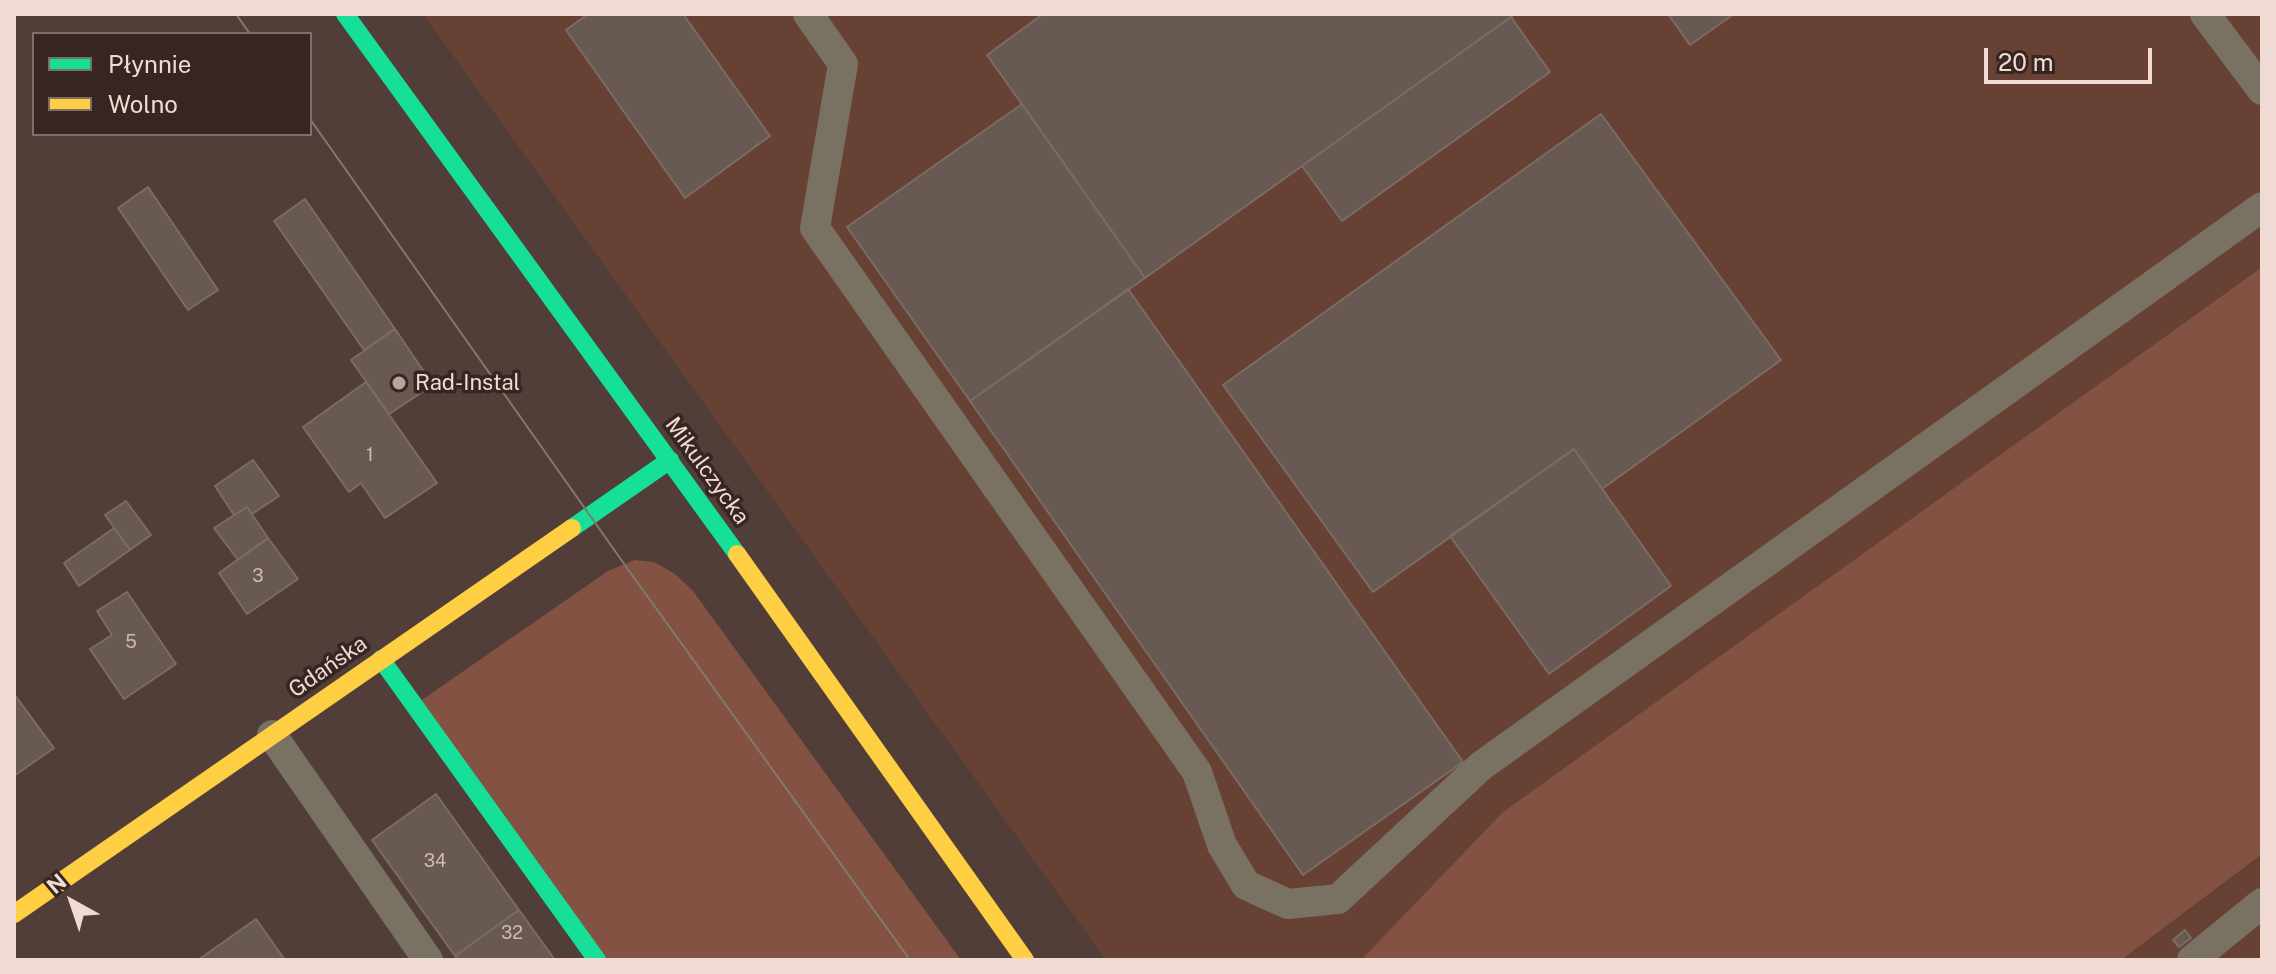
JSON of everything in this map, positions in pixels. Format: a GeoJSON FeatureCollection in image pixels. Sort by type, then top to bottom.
{"type":"FeatureCollection","features":[{"type":"Feature","properties":{"kind":"street","name":"Mikulczycka"},"geometry":{"type":"LineString","coordinates":[[345,14],[670,460],[1025,960]]}},
{"type":"Feature","properties":{"kind":"street","name":"Gdańska"},"geometry":{"type":"LineString","coordinates":[[14,914],[670,460]]}},
{"type":"Feature","properties":{"kind":"street"},"geometry":{"type":"LineString","coordinates":[[381,659],[597,960]]}},
{"type":"Feature","properties":{"kind":"lane"},"geometry":{"type":"LineString","coordinates":[[808,14],[843,64],[815,228],[1197,772],[1222,845],[1246,885],[1288,904],[1338,899],[1481,766],[2262,207]]}},
{"type":"Feature","properties":{"kind":"lane"},"geometry":{"type":"LineString","coordinates":[[2205,14],[2262,90]]}},
{"type":"Feature","properties":{"kind":"lane"},"geometry":{"type":"LineString","coordinates":[[272,735],[428,960]]}},
{"type":"Feature","properties":{"kind":"lane"},"geometry":{"type":"LineString","coordinates":[[2192,960],[2262,903]]}},
{"type":"Feature","properties":{"kind":"shaded area"},"geometry":{"type":"Polygon","coordinates":[[[423,14],[2262,14],[2262,267],[1504,812],[1361,960],[1106,960],[423,14]]]}},
{"type":"Feature","properties":{"kind":"shaded area"},"geometry":{"type":"Polygon","coordinates":[[[2262,267],[2262,854],[2121,960],[1361,960],[1503,812],[2262,267]]]}},
{"type":"Feature","properties":{"kind":"shaded area"},"geometry":{"type":"Polygon","coordinates":[[[635,560],[654,562],[675,574],[693,591],[961,960],[600,960],[416,704],[608,571],[635,560]]]}},
{"type":"Feature","properties":{"kind":"shaded area"},"geometry":{"type":"Polygon","coordinates":[[[2262,854],[2262,960],[2121,960],[2262,854]]]}},
{"type":"Feature","properties":{"kind":"building"},"geometry":{"type":"Polygon","coordinates":[[[588,14],[683,14],[770,136],[685,198],[566,30],[588,14]]]}},
{"type":"Feature","properties":{"kind":"building"},"geometry":{"type":"Polygon","coordinates":[[[1043,14],[1515,14],[1145,278],[987,55],[1043,14]]]}},
{"type":"Feature","properties":{"kind":"building"},"geometry":{"type":"Polygon","coordinates":[[[1668,14],[1734,14],[1690,45],[1668,14]]]}},
{"type":"Feature","properties":{"kind":"building"},"geometry":{"type":"Polygon","coordinates":[[[1511,17],[1550,72],[1342,221],[1302,166],[1511,17]]]}},
{"type":"Feature","properties":{"kind":"building"},"geometry":{"type":"Polygon","coordinates":[[[1022,104],[1145,278],[970,401],[847,227],[1022,104]]]}},
{"type":"Feature","properties":{"kind":"building"},"geometry":{"type":"Polygon","coordinates":[[[1601,114],[1781,360],[1602,489],[1574,449],[1373,592],[1223,385],[1601,114]]]}},
{"type":"Feature","properties":{"kind":"building"},"geometry":{"type":"Polygon","coordinates":[[[148,187],[218,290],[188,310],[118,208],[148,187]]]}},
{"type":"Feature","properties":{"kind":"building"},"geometry":{"type":"Polygon","coordinates":[[[305,199],[395,329],[364,350],[274,221],[305,199]]]}},
{"type":"Feature","properties":{"kind":"building"},"geometry":{"type":"Polygon","coordinates":[[[1128,289],[1463,762],[1303,875],[970,401],[1128,289]]]}},
{"type":"Feature","properties":{"kind":"building"},"geometry":{"type":"Polygon","coordinates":[[[395,329],[433,385],[389,414],[351,360],[395,329]]]}},
{"type":"Feature","properties":{"kind":"building"},"geometry":{"type":"Polygon","coordinates":[[[366,382],[437,483],[385,518],[361,483],[349,492],[303,427],[366,382]]]}},
{"type":"Feature","properties":{"kind":"building"},"geometry":{"type":"Polygon","coordinates":[[[1574,449],[1671,586],[1549,674],[1450,536],[1574,449]]]}},
{"type":"Feature","properties":{"kind":"building"},"geometry":{"type":"Polygon","coordinates":[[[253,460],[279,496],[252,514],[247,507],[234,515],[215,486],[253,460]]]}},
{"type":"Feature","properties":{"kind":"building"},"geometry":{"type":"Polygon","coordinates":[[[126,501],[151,535],[130,550],[105,515],[126,501]]]}},
{"type":"Feature","properties":{"kind":"building"},"geometry":{"type":"Polygon","coordinates":[[[247,507],[268,538],[238,560],[214,528],[247,507]]]}},
{"type":"Feature","properties":{"kind":"building"},"geometry":{"type":"Polygon","coordinates":[[[114,528],[130,550],[79,586],[64,563],[114,528]]]}},
{"type":"Feature","properties":{"kind":"building"},"geometry":{"type":"Polygon","coordinates":[[[268,538],[298,579],[247,614],[219,573],[268,538]]]}},
{"type":"Feature","properties":{"kind":"building"},"geometry":{"type":"Polygon","coordinates":[[[127,592],[176,664],[124,699],[90,649],[112,635],[97,611],[127,592]]]}},
{"type":"Feature","properties":{"kind":"building"},"geometry":{"type":"Polygon","coordinates":[[[14,694],[54,748],[14,776],[14,694]]]}},
{"type":"Feature","properties":{"kind":"building"},"geometry":{"type":"Polygon","coordinates":[[[436,794],[519,910],[455,956],[372,840],[436,794]]]}},
{"type":"Feature","properties":{"kind":"building"},"geometry":{"type":"Polygon","coordinates":[[[519,910],[555,960],[458,960],[455,956],[519,910]]]}},
{"type":"Feature","properties":{"kind":"building"},"geometry":{"type":"Polygon","coordinates":[[[256,919],[285,960],[198,960],[256,919]]]}},
{"type":"Feature","properties":{"kind":"building"},"geometry":{"type":"Polygon","coordinates":[[[2185,930],[2191,938],[2179,947],[2173,940],[2185,930]]]}},
{"type":"Feature","properties":{"kind":"tram line"},"geometry":{"type":"LineString","coordinates":[[236,14],[249,32]]}},
{"type":"Feature","properties":{"kind":"tram line"},"geometry":{"type":"LineString","coordinates":[[312,122],[627,568],[910,960]]}},
{"type":"Feature","properties":{"kind":"traffic: fast"},"geometry":{"type":"LineString","coordinates":[[345,14],[737,554]]}},
{"type":"Feature","properties":{"kind":"traffic: fast"},"geometry":{"type":"LineString","coordinates":[[572,528],[670,460]]}},
{"type":"Feature","properties":{"kind":"traffic: fast"},"geometry":{"type":"LineString","coordinates":[[381,659],[597,960]]}},
{"type":"Feature","properties":{"kind":"traffic: slow"},"geometry":{"type":"LineString","coordinates":[[14,914],[572,528]]}},
{"type":"Feature","properties":{"kind":"traffic: slow"},"geometry":{"type":"LineString","coordinates":[[737,554],[1025,960]]}},
{"type":"Feature","properties":{"kind":"place","name":"Rad-Instal"},"geometry":{"type":"Point","coordinates":[399,383]}}]}
